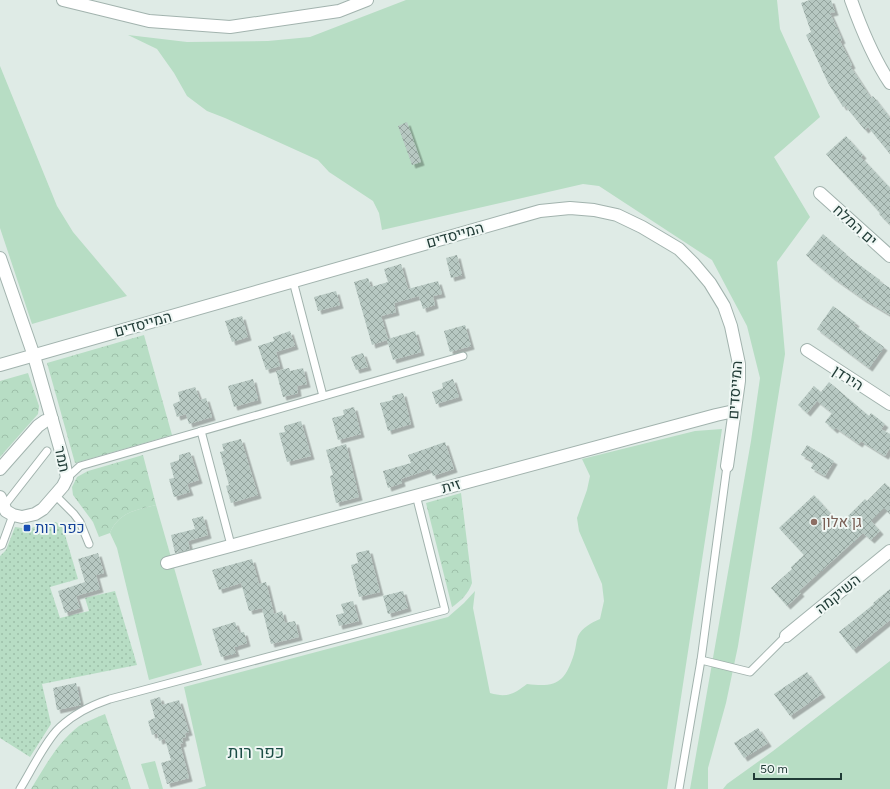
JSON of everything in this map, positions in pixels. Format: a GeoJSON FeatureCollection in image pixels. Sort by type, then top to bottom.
{"type":"FeatureCollection","features":[{"type":"Feature","properties":{"kind":"street"},"geometry":{"type":"LineString","coordinates":[[63,0],[149,22],[230,27],[339,11],[367,0]]}},
{"type":"Feature","properties":{"kind":"street"},"geometry":{"type":"LineString","coordinates":[[851,0],[870,47],[890,83]]}},
{"type":"Feature","properties":{"kind":"street","name":"ים המלח"},"geometry":{"type":"LineString","coordinates":[[820,193],[890,256]]}},
{"type":"Feature","properties":{"kind":"street","name":"המייסדים"},"geometry":{"type":"LineString","coordinates":[[0,365],[540,211],[570,208],[594,210],[617,215],[642,227],[679,249],[710,283],[720,300],[731,326],[739,364],[727,466]]}},
{"type":"Feature","properties":{"kind":"street","name":"תמר"},"geometry":{"type":"LineString","coordinates":[[0,258],[34,356],[64,462],[67,478],[63,486],[43,509],[35,514],[22,516],[13,515]]}},
{"type":"Feature","properties":{"kind":"street","name":"הירדן"},"geometry":{"type":"LineString","coordinates":[[807,350],[890,404]]}},
{"type":"Feature","properties":{"kind":"street","name":"זית"},"geometry":{"type":"LineString","coordinates":[[167,563],[734,411]]}},
{"type":"Feature","properties":{"kind":"street"},"geometry":{"type":"LineString","coordinates":[[0,469],[38,426],[45,421],[52,419]]}},
{"type":"Feature","properties":{"kind":"street"},"geometry":{"type":"LineString","coordinates":[[2,502],[6,511],[13,515]]}},
{"type":"Feature","properties":{"kind":"street","name":"השיקמה"},"geometry":{"type":"LineString","coordinates":[[786,636],[890,552]]}},
{"type":"Feature","properties":{"kind":"lane"},"geometry":{"type":"LineString","coordinates":[[294,281],[323,396]]}},
{"type":"Feature","properties":{"kind":"lane"},"geometry":{"type":"LineString","coordinates":[[67,478],[80,466],[463,356]]}},
{"type":"Feature","properties":{"kind":"lane"},"geometry":{"type":"LineString","coordinates":[[201,431],[231,545]]}},
{"type":"Feature","properties":{"kind":"lane"},"geometry":{"type":"LineString","coordinates":[[2,502],[48,451]]}},
{"type":"Feature","properties":{"kind":"lane"},"geometry":{"type":"LineString","coordinates":[[679,789],[701,660],[727,466]]}},
{"type":"Feature","properties":{"kind":"lane"},"geometry":{"type":"LineString","coordinates":[[55,495],[80,522],[89,544]]}},
{"type":"Feature","properties":{"kind":"lane"},"geometry":{"type":"LineString","coordinates":[[20,789],[49,741],[59,728],[72,716],[91,706],[110,699],[445,610],[416,496]]}},
{"type":"Feature","properties":{"kind":"lane"},"geometry":{"type":"LineString","coordinates":[[0,546],[2,545],[13,515]]}},
{"type":"Feature","properties":{"kind":"lane"},"geometry":{"type":"LineString","coordinates":[[701,660],[750,672],[786,636]]}},
{"type":"Feature","properties":{"kind":"green space"},"geometry":{"type":"Polygon","coordinates":[[[406,0],[777,0],[780,29],[820,117],[774,157],[810,217],[777,262],[785,354],[738,646],[726,703],[708,768],[708,789],[690,789],[751,441],[760,378],[747,326],[712,260],[599,186],[583,184],[382,230],[379,213],[373,201],[329,172],[318,160],[207,111],[187,96],[174,73],[157,49],[128,35],[187,42],[268,41],[310,37],[406,0]]]}},
{"type":"Feature","properties":{"kind":"green space"},"geometry":{"type":"Polygon","coordinates":[[[0,66],[57,206],[73,232],[127,296],[32,324],[0,228],[0,66]]]}},
{"type":"Feature","properties":{"kind":"green space"},"geometry":{"type":"Polygon","coordinates":[[[144,335],[172,435],[75,463],[47,363],[144,335]]]}},
{"type":"Feature","properties":{"kind":"green space"},"geometry":{"type":"Polygon","coordinates":[[[28,373],[39,406],[38,414],[0,457],[0,381],[28,373]]]}},
{"type":"Feature","properties":{"kind":"green space"},"geometry":{"type":"Polygon","coordinates":[[[722,429],[667,789],[197,789],[206,786],[184,687],[448,617],[475,591],[473,608],[490,693],[506,695],[514,693],[527,684],[546,685],[553,684],[558,681],[563,677],[571,663],[575,652],[577,638],[582,630],[600,619],[604,601],[602,584],[579,531],[577,518],[587,490],[590,476],[582,459],[695,431],[722,429]]]}},
{"type":"Feature","properties":{"kind":"green space"},"geometry":{"type":"Polygon","coordinates":[[[143,455],[156,505],[123,516],[118,520],[110,533],[99,537],[93,522],[73,495],[72,487],[77,477],[88,471],[143,455]]]}},
{"type":"Feature","properties":{"kind":"green space"},"geometry":{"type":"Polygon","coordinates":[[[461,493],[472,583],[469,590],[459,602],[452,607],[426,503],[461,493]]]}},
{"type":"Feature","properties":{"kind":"green space"},"geometry":{"type":"Polygon","coordinates":[[[156,505],[202,665],[149,680],[117,548],[110,533],[118,520],[123,516],[156,505]]]}},
{"type":"Feature","properties":{"kind":"green space"},"geometry":{"type":"Polygon","coordinates":[[[47,522],[56,522],[63,528],[78,579],[50,587],[60,618],[89,611],[85,598],[115,591],[137,665],[42,684],[51,724],[30,757],[0,738],[0,556],[6,550],[15,527],[29,529],[47,522]]]}},
{"type":"Feature","properties":{"kind":"green space"},"geometry":{"type":"Polygon","coordinates":[[[890,661],[890,789],[723,789],[727,784],[773,751],[890,661]]]}},
{"type":"Feature","properties":{"kind":"green space"},"geometry":{"type":"Polygon","coordinates":[[[105,714],[131,789],[31,789],[52,755],[71,732],[82,724],[105,714]]]}},
{"type":"Feature","properties":{"kind":"green space"},"geometry":{"type":"Polygon","coordinates":[[[155,761],[163,789],[149,789],[141,764],[155,761]]]}},
{"type":"Feature","properties":{"kind":"building"},"geometry":{"type":"Polygon","coordinates":[[[810,0],[831,0],[835,12],[830,13],[842,40],[840,41],[852,65],[850,66],[871,98],[873,96],[890,118],[890,154],[868,127],[865,130],[845,106],[843,107],[828,83],[806,35],[811,32],[801,3],[810,0]]]}},
{"type":"Feature","properties":{"kind":"building"},"geometry":{"type":"Polygon","coordinates":[[[407,122],[421,162],[412,165],[398,126],[407,122]]]}},
{"type":"Feature","properties":{"kind":"building"},"geometry":{"type":"Polygon","coordinates":[[[846,136],[863,155],[861,157],[890,188],[890,225],[826,154],[846,136]]]}},
{"type":"Feature","properties":{"kind":"building"},"geometry":{"type":"Polygon","coordinates":[[[823,234],[846,255],[890,288],[890,315],[863,299],[832,277],[806,255],[823,234]]]}},
{"type":"Feature","properties":{"kind":"building"},"geometry":{"type":"Polygon","coordinates":[[[457,255],[462,275],[451,278],[446,258],[457,255]]]}},
{"type":"Feature","properties":{"kind":"building"},"geometry":{"type":"Polygon","coordinates":[[[401,264],[408,289],[438,281],[442,294],[433,296],[435,305],[423,309],[419,296],[394,303],[396,312],[381,316],[388,339],[415,331],[421,352],[393,360],[387,340],[372,345],[354,282],[368,278],[371,287],[388,282],[384,269],[401,264]]]}},
{"type":"Feature","properties":{"kind":"building"},"geometry":{"type":"Polygon","coordinates":[[[336,291],[340,305],[318,311],[314,297],[336,291]]]}},
{"type":"Feature","properties":{"kind":"building"},"geometry":{"type":"Polygon","coordinates":[[[833,306],[856,323],[854,325],[884,347],[869,368],[817,329],[833,306]]]}},
{"type":"Feature","properties":{"kind":"building"},"geometry":{"type":"Polygon","coordinates":[[[242,316],[248,337],[232,342],[225,321],[242,316]]]}},
{"type":"Feature","properties":{"kind":"building"},"geometry":{"type":"Polygon","coordinates":[[[465,325],[471,346],[450,352],[444,331],[465,325]]]}},
{"type":"Feature","properties":{"kind":"building"},"geometry":{"type":"Polygon","coordinates":[[[290,331],[295,346],[276,352],[280,366],[266,370],[258,346],[274,341],[273,337],[290,331]]]}},
{"type":"Feature","properties":{"kind":"building"},"geometry":{"type":"Polygon","coordinates":[[[363,353],[368,367],[356,370],[351,357],[363,353]]]}},
{"type":"Feature","properties":{"kind":"building"},"geometry":{"type":"Polygon","coordinates":[[[289,368],[290,371],[303,368],[307,384],[297,386],[298,393],[283,397],[276,371],[289,368]]]}},
{"type":"Feature","properties":{"kind":"building"},"geometry":{"type":"Polygon","coordinates":[[[253,379],[258,400],[234,407],[228,386],[253,379]]]}},
{"type":"Feature","properties":{"kind":"building"},"geometry":{"type":"Polygon","coordinates":[[[453,379],[459,397],[436,404],[432,392],[443,388],[442,383],[453,379]]]}},
{"type":"Feature","properties":{"kind":"building"},"geometry":{"type":"Polygon","coordinates":[[[829,382],[869,416],[871,413],[885,424],[881,429],[890,434],[890,448],[885,456],[861,441],[859,444],[836,428],[834,430],[825,422],[832,413],[817,401],[807,413],[798,405],[814,386],[821,392],[829,382]]]}},
{"type":"Feature","properties":{"kind":"building"},"geometry":{"type":"Polygon","coordinates":[[[195,387],[200,400],[206,398],[212,417],[189,424],[186,414],[177,417],[173,404],[180,401],[178,392],[195,387]]]}},
{"type":"Feature","properties":{"kind":"building"},"geometry":{"type":"Polygon","coordinates":[[[403,393],[411,424],[388,431],[380,403],[393,400],[392,396],[403,393]]]}},
{"type":"Feature","properties":{"kind":"building"},"geometry":{"type":"Polygon","coordinates":[[[354,407],[361,434],[338,440],[332,418],[344,415],[343,410],[354,407]]]}},
{"type":"Feature","properties":{"kind":"building"},"geometry":{"type":"Polygon","coordinates":[[[301,421],[311,456],[287,462],[279,433],[285,432],[284,426],[301,421]]]}},
{"type":"Feature","properties":{"kind":"building"},"geometry":{"type":"Polygon","coordinates":[[[241,439],[258,495],[231,503],[226,486],[229,485],[220,452],[224,451],[222,444],[241,439]]]}},
{"type":"Feature","properties":{"kind":"building"},"geometry":{"type":"Polygon","coordinates":[[[445,442],[454,469],[433,476],[430,469],[401,479],[402,483],[388,488],[383,471],[411,463],[408,455],[445,442]]]}},
{"type":"Feature","properties":{"kind":"building"},"geometry":{"type":"Polygon","coordinates":[[[346,444],[359,497],[336,503],[330,476],[333,475],[326,450],[346,444]]]}},
{"type":"Feature","properties":{"kind":"building"},"geometry":{"type":"Polygon","coordinates":[[[807,445],[834,461],[825,476],[811,468],[814,462],[801,455],[807,445]]]}},
{"type":"Feature","properties":{"kind":"building"},"geometry":{"type":"Polygon","coordinates":[[[190,452],[199,480],[187,484],[190,492],[174,497],[169,479],[174,478],[170,463],[179,460],[179,455],[190,452]]]}},
{"type":"Feature","properties":{"kind":"building"},"geometry":{"type":"Polygon","coordinates":[[[885,483],[890,488],[890,514],[884,508],[871,521],[880,531],[871,540],[863,533],[799,591],[801,593],[787,606],[771,588],[792,569],[791,567],[804,555],[779,528],[814,495],[839,523],[843,521],[865,499],[867,501],[885,483]]]}},
{"type":"Feature","properties":{"kind":"building"},"geometry":{"type":"Polygon","coordinates":[[[203,516],[208,535],[188,541],[190,549],[175,553],[171,535],[195,529],[192,519],[203,516]]]}},
{"type":"Feature","properties":{"kind":"building"},"geometry":{"type":"Polygon","coordinates":[[[369,550],[380,592],[359,597],[351,565],[358,563],[356,553],[369,550]]]}},
{"type":"Feature","properties":{"kind":"building"},"geometry":{"type":"Polygon","coordinates":[[[98,553],[104,573],[96,575],[100,589],[76,596],[80,608],[65,613],[58,591],[85,582],[78,559],[98,553]]]}},
{"type":"Feature","properties":{"kind":"building"},"geometry":{"type":"Polygon","coordinates":[[[252,559],[259,584],[266,582],[274,614],[282,611],[285,623],[295,621],[299,637],[271,644],[262,608],[249,611],[241,583],[219,590],[212,570],[252,559]]]}},
{"type":"Feature","properties":{"kind":"building"},"geometry":{"type":"Polygon","coordinates":[[[890,589],[890,620],[853,650],[839,632],[890,589]]]}},
{"type":"Feature","properties":{"kind":"building"},"geometry":{"type":"Polygon","coordinates":[[[403,591],[408,608],[388,614],[383,596],[403,591]]]}},
{"type":"Feature","properties":{"kind":"building"},"geometry":{"type":"Polygon","coordinates":[[[353,601],[359,621],[339,626],[336,615],[344,613],[341,604],[353,601]]]}},
{"type":"Feature","properties":{"kind":"building"},"geometry":{"type":"Polygon","coordinates":[[[235,622],[239,633],[244,632],[247,643],[234,647],[236,653],[221,657],[212,629],[235,622]]]}},
{"type":"Feature","properties":{"kind":"building"},"geometry":{"type":"Polygon","coordinates":[[[807,672],[822,694],[790,716],[774,694],[807,672]]]}},
{"type":"Feature","properties":{"kind":"building"},"geometry":{"type":"Polygon","coordinates":[[[76,683],[81,705],[57,710],[53,688],[76,683]]]}},
{"type":"Feature","properties":{"kind":"building"},"geometry":{"type":"Polygon","coordinates":[[[160,697],[162,705],[179,700],[189,732],[185,733],[186,737],[182,738],[183,743],[180,744],[189,778],[167,784],[161,763],[171,760],[165,739],[159,741],[157,733],[152,735],[148,721],[155,718],[150,700],[160,697]]]}},
{"type":"Feature","properties":{"kind":"building"},"geometry":{"type":"Polygon","coordinates":[[[758,728],[768,743],[744,758],[734,743],[758,728]]]}},
{"type":"Feature","properties":{"kind":"place","name":"גן אלון"},"geometry":{"type":"Point","coordinates":[814,522]}},
{"type":"Feature","properties":{"kind":"place","name":"כפר רות"},"geometry":{"type":"Point","coordinates":[27,528]}},
{"type":"Feature","properties":{"kind":"district","name":"כפר רות"},"geometry":{"type":"Point","coordinates":[256,752]}}]}
